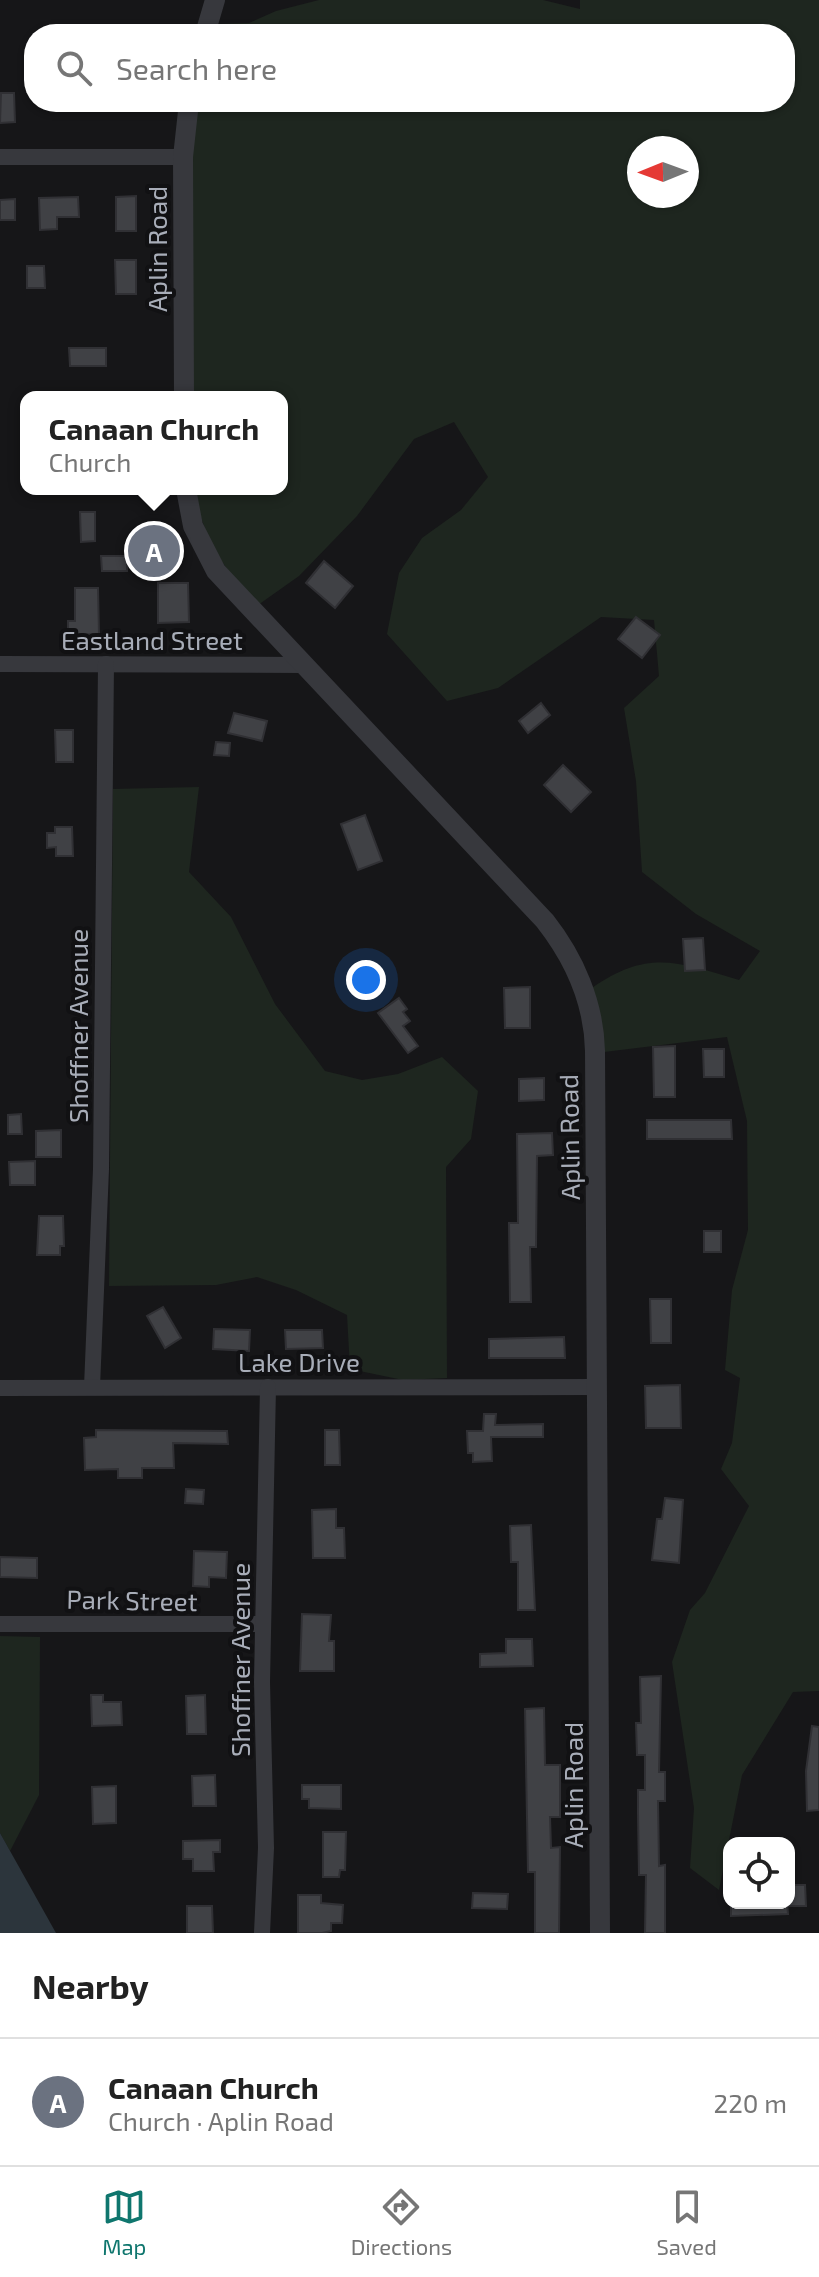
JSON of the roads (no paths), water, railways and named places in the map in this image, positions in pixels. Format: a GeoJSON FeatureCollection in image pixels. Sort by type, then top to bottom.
{"type":"FeatureCollection","features":[{"type":"Feature","properties":{"kind":"street"},"geometry":{"type":"LineString","coordinates":[[208,24],[215,0]]}},
{"type":"Feature","properties":{"kind":"street","name":"Aplin Road"},"geometry":{"type":"LineString","coordinates":[[184,391],[183,157],[188,112]]}},
{"type":"Feature","properties":{"kind":"street"},"geometry":{"type":"LineString","coordinates":[[0,157],[183,157]]}},
{"type":"Feature","properties":{"kind":"street","name":"Aplin Road"},"geometry":{"type":"LineString","coordinates":[[187,495],[193,526],[216,571],[545,921],[563,945],[582,985],[595,1040],[600,1933]]}},
{"type":"Feature","properties":{"kind":"street","name":"Eastland Street"},"geometry":{"type":"LineString","coordinates":[[0,664],[304,665]]}},
{"type":"Feature","properties":{"kind":"street","name":"Shoffner Avenue"},"geometry":{"type":"LineString","coordinates":[[92,1387],[101,1169],[106,664]]}},
{"type":"Feature","properties":{"kind":"street","name":"Shoffner Avenue"},"geometry":{"type":"LineString","coordinates":[[262,1933],[266,1848],[263,1624],[268,1387]]}},
{"type":"Feature","properties":{"kind":"street","name":"Lake Drive"},"geometry":{"type":"LineString","coordinates":[[0,1388],[598,1387]]}},
{"type":"Feature","properties":{"kind":"street","name":"Park Street"},"geometry":{"type":"LineString","coordinates":[[0,1624],[263,1624]]}},
{"type":"Feature","properties":{"kind":"place","name":"Canaan Church"},"geometry":{"type":"Point","coordinates":[154,551]}}]}
